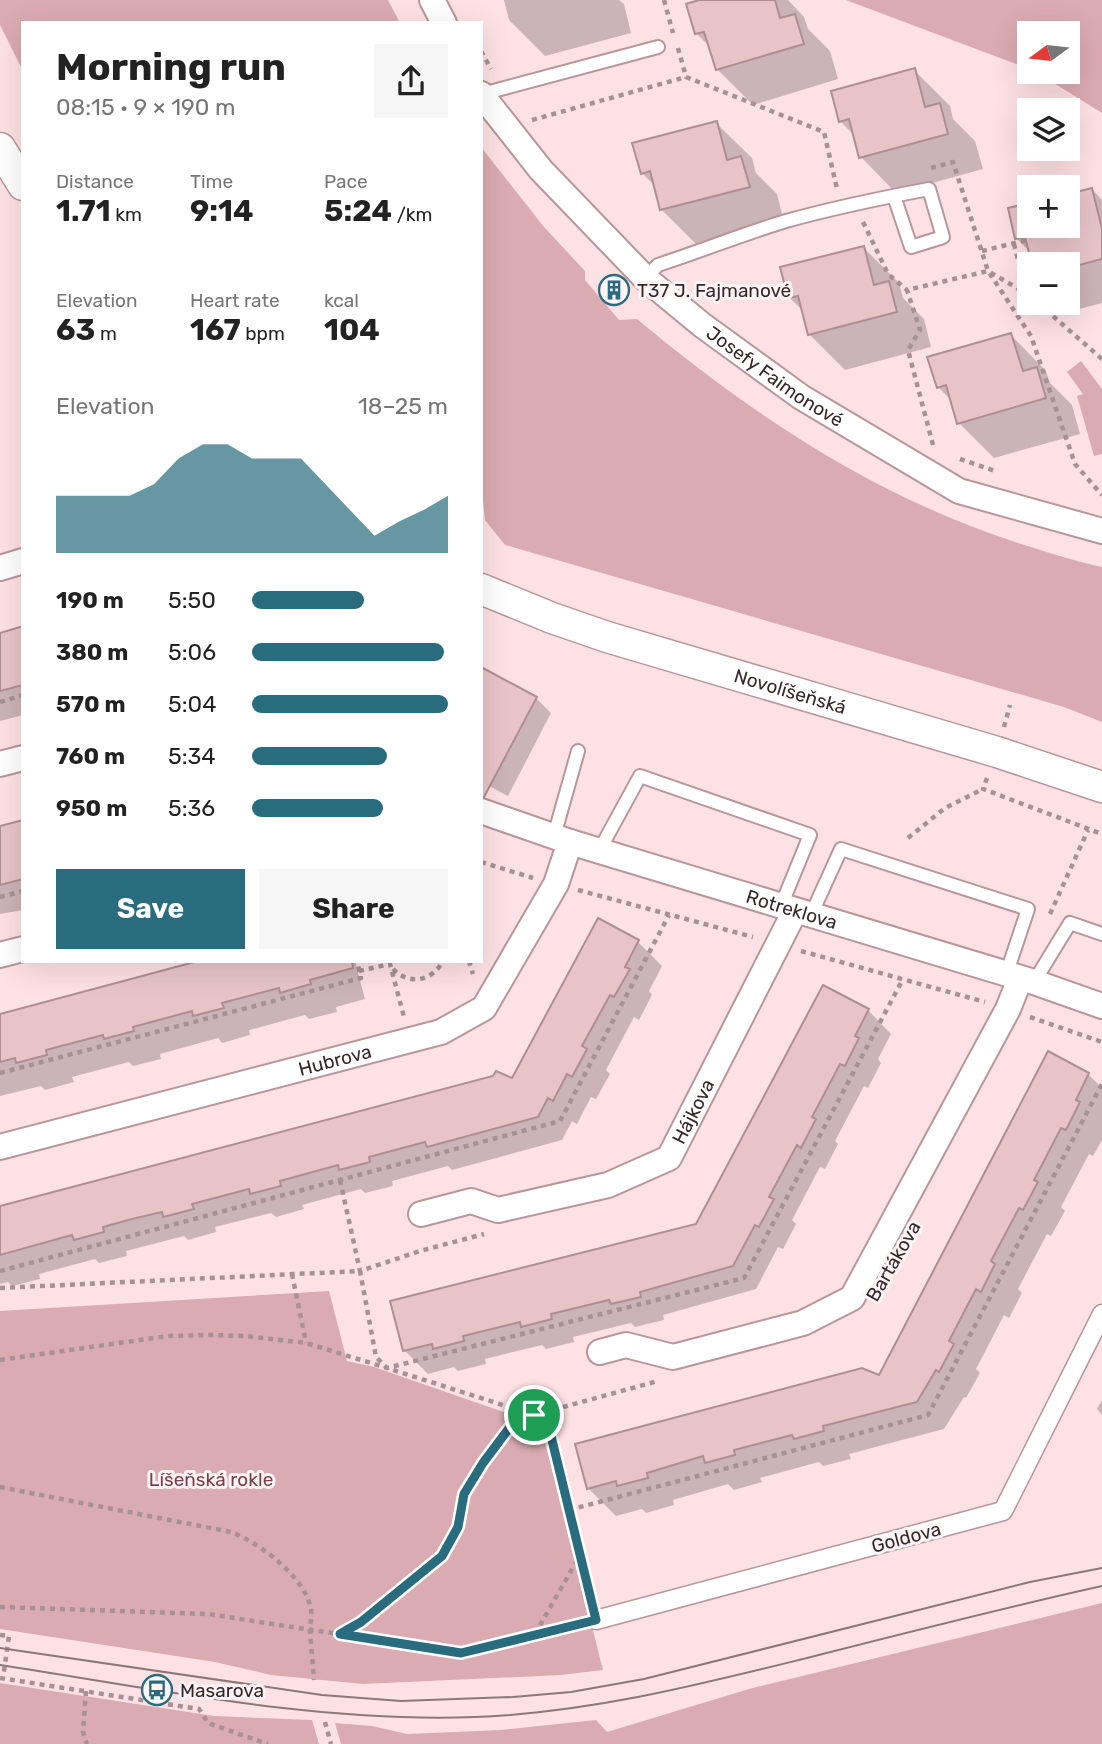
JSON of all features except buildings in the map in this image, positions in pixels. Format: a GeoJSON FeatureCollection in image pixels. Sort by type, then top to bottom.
{"type":"FeatureCollection","features":[{"type":"Feature","properties":{"kind":"street"},"geometry":{"type":"LineString","coordinates":[[432,0],[443,21]]}},
{"type":"Feature","properties":{"kind":"street","name":"Josefy Faimonové"},"geometry":{"type":"LineString","coordinates":[[488,92],[541,170],[645,278],[702,325],[801,397],[959,491],[1102,531]]}},
{"type":"Feature","properties":{"kind":"street"},"geometry":{"type":"LineString","coordinates":[[0,148],[21,181]]}},
{"type":"Feature","properties":{"kind":"street"},"geometry":{"type":"LineString","coordinates":[[0,568],[21,562]]}},
{"type":"Feature","properties":{"kind":"street","name":"Novolíšeňská"},"geometry":{"type":"LineString","coordinates":[[483,590],[607,637],[997,751],[1102,787]]}},
{"type":"Feature","properties":{"kind":"street"},"geometry":{"type":"LineString","coordinates":[[0,764],[21,759]]}},
{"type":"Feature","properties":{"kind":"street","name":"Rotreklova"},"geometry":{"type":"LineString","coordinates":[[483,812],[562,839],[1020,978],[1102,1006]]}},
{"type":"Feature","properties":{"kind":"street","name":"Hubrova"},"geometry":{"type":"LineString","coordinates":[[0,1147],[441,1032],[484,1009],[556,884],[562,839]]}},
{"type":"Feature","properties":{"kind":"street","name":"Hájkova"},"geometry":{"type":"LineString","coordinates":[[421,1214],[471,1201],[498,1210],[608,1185],[669,1158],[795,911]]}},
{"type":"Feature","properties":{"kind":"street"},"geometry":{"type":"LineString","coordinates":[[0,955],[21,950]]}},
{"type":"Feature","properties":{"kind":"street","name":"Bartákova"},"geometry":{"type":"LineString","coordinates":[[600,1352],[626,1345],[673,1357],[803,1324],[852,1298],[1008,1009],[1020,978]]}},
{"type":"Feature","properties":{"kind":"street","name":"Goldova"},"geometry":{"type":"LineString","coordinates":[[596,1620],[1003,1510],[1102,1314]]}},
{"type":"Feature","properties":{"kind":"lane"},"geometry":{"type":"LineString","coordinates":[[488,92],[658,47]]}},
{"type":"Feature","properties":{"kind":"lane"},"geometry":{"type":"LineString","coordinates":[[645,278],[658,265],[786,221],[856,204],[894,196],[929,189],[943,237],[911,247],[894,196]]}},
{"type":"Feature","properties":{"kind":"lane"},"geometry":{"type":"LineString","coordinates":[[562,839],[578,751]]}},
{"type":"Feature","properties":{"kind":"lane"},"geometry":{"type":"LineString","coordinates":[[599,850],[640,775],[810,835],[795,911]]}},
{"type":"Feature","properties":{"kind":"lane"},"geometry":{"type":"LineString","coordinates":[[795,911],[841,849],[1028,909],[1020,978]]}},
{"type":"Feature","properties":{"kind":"lane"},"geometry":{"type":"LineString","coordinates":[[1020,978],[1070,923],[1102,934]]}},
{"type":"Feature","properties":{"kind":"path"},"geometry":{"type":"LineString","coordinates":[[664,0],[686,76]]}},
{"type":"Feature","properties":{"kind":"path"},"geometry":{"type":"LineString","coordinates":[[483,63],[488,92]]}},
{"type":"Feature","properties":{"kind":"path"},"geometry":{"type":"LineString","coordinates":[[538,131],[529,121],[686,76],[824,132],[838,192],[856,204],[888,274],[907,290],[920,330],[908,350],[934,449],[923,443]]}},
{"type":"Feature","properties":{"kind":"path"},"geometry":{"type":"LineString","coordinates":[[928,169],[953,162],[988,271],[1031,336],[1075,464],[1102,495]]}},
{"type":"Feature","properties":{"kind":"path"},"geometry":{"type":"LineString","coordinates":[[982,251],[1031,239]]}},
{"type":"Feature","properties":{"kind":"path"},"geometry":{"type":"LineString","coordinates":[[1014,243],[1017,254]]}},
{"type":"Feature","properties":{"kind":"path"},"geometry":{"type":"LineString","coordinates":[[907,290],[988,271],[1017,288]]}},
{"type":"Feature","properties":{"kind":"path"},"geometry":{"type":"LineString","coordinates":[[1052,315],[1102,359]]}},
{"type":"Feature","properties":{"kind":"path"},"geometry":{"type":"LineString","coordinates":[[959,458],[997,472]]}},
{"type":"Feature","properties":{"kind":"path"},"geometry":{"type":"LineString","coordinates":[[0,702],[21,696]]}},
{"type":"Feature","properties":{"kind":"path"},"geometry":{"type":"LineString","coordinates":[[908,838],[945,808],[983,789]]}},
{"type":"Feature","properties":{"kind":"path"},"geometry":{"type":"LineString","coordinates":[[1049,916],[1088,829]]}},
{"type":"Feature","properties":{"kind":"path"},"geometry":{"type":"LineString","coordinates":[[0,897],[21,892]]}},
{"type":"Feature","properties":{"kind":"path"},"geometry":{"type":"LineString","coordinates":[[0,1271],[561,1121],[668,915]]}},
{"type":"Feature","properties":{"kind":"path"},"geometry":{"type":"LineString","coordinates":[[0,1073],[361,978],[357,963]]}},
{"type":"Feature","properties":{"kind":"path"},"geometry":{"type":"LineString","coordinates":[[359,971],[386,963]]}},
{"type":"Feature","properties":{"kind":"path"},"geometry":{"type":"LineString","coordinates":[[389,963],[410,1040]]}},
{"type":"Feature","properties":{"kind":"path"},"geometry":{"type":"LineString","coordinates":[[390,963],[395,972],[413,980],[431,976],[441,963]]}},
{"type":"Feature","properties":{"kind":"path"},"geometry":{"type":"LineString","coordinates":[[387,1368],[744,1278],[903,979]]}},
{"type":"Feature","properties":{"kind":"path"},"geometry":{"type":"LineString","coordinates":[[569,1510],[928,1415],[1102,1084]]}},
{"type":"Feature","properties":{"kind":"path"},"geometry":{"type":"LineString","coordinates":[[340,1180],[376,1357],[387,1368]]}},
{"type":"Feature","properties":{"kind":"path"},"geometry":{"type":"LineString","coordinates":[[0,1288],[359,1271]]}},
{"type":"Feature","properties":{"kind":"path"},"geometry":{"type":"LineString","coordinates":[[292,1274],[306,1343]]}},
{"type":"Feature","properties":{"kind":"path"},"geometry":{"type":"LineString","coordinates":[[0,1360],[168,1336],[246,1336],[306,1343],[534,1415],[550,1432],[596,1620],[461,1653],[208,1614],[0,1607]]}},
{"type":"Feature","properties":{"kind":"path"},"geometry":{"type":"LineString","coordinates":[[534,1415],[667,1379]]}},
{"type":"Feature","properties":{"kind":"path"},"geometry":{"type":"LineString","coordinates":[[340,1634],[361,1622],[442,1556],[458,1527],[464,1494],[483,1463],[522,1411]]}},
{"type":"Feature","properties":{"kind":"path"},"geometry":{"type":"LineString","coordinates":[[0,1487],[231,1532],[261,1546],[296,1581],[307,1597],[311,1610],[314,1680]]}},
{"type":"Feature","properties":{"kind":"path"},"geometry":{"type":"LineString","coordinates":[[535,1635],[580,1555]]}},
{"type":"Feature","properties":{"kind":"path"},"geometry":{"type":"LineString","coordinates":[[0,1635],[9,1636],[1,1678],[199,1709],[208,1723],[268,1744]]}},
{"type":"Feature","properties":{"kind":"path"},"geometry":{"type":"LineString","coordinates":[[86,1691],[83,1732],[87,1744]]}},
{"type":"Feature","properties":{"kind":"path"},"geometry":{"type":"LineString","coordinates":[[325,1721],[331,1744]]}},
{"type":"Feature","properties":{"kind":"green space"},"geometry":{"type":"Polygon","coordinates":[[[0,0],[388,0],[399,21],[21,21],[21,67],[0,25],[0,0]]]}},
{"type":"Feature","properties":{"kind":"green space"},"geometry":{"type":"Polygon","coordinates":[[[846,0],[1102,0],[1102,113],[1055,84],[1080,84],[1080,21],[1017,21],[1017,64],[846,0]]]}},
{"type":"Feature","properties":{"kind":"green space"},"geometry":{"type":"Polygon","coordinates":[[[483,150],[544,227],[585,271],[585,280],[619,320],[637,319],[769,419],[863,476],[962,523],[1015,542],[1102,567],[1102,722],[1064,707],[505,545],[485,520],[483,150]]]}},
{"type":"Feature","properties":{"kind":"green space"},"geometry":{"type":"Polygon","coordinates":[[[1081,361],[1102,389],[1102,454],[1094,456],[1077,396],[1083,394],[1067,372],[1081,361]]]}},
{"type":"Feature","properties":{"kind":"green space","name":"Líšeňská rokle"},"geometry":{"type":"Polygon","coordinates":[[[329,1291],[347,1361],[374,1367],[535,1423],[543,1434],[603,1670],[561,1675],[363,1684],[271,1675],[215,1662],[0,1629],[0,1311],[329,1291]]]}},
{"type":"Feature","properties":{"kind":"green space"},"geometry":{"type":"Polygon","coordinates":[[[1102,1603],[1102,1744],[341,1744],[335,1723],[372,1726],[407,1734],[501,1730],[596,1720],[607,1732],[749,1689],[1102,1603]]]}},
{"type":"Feature","properties":{"kind":"green space"},"geometry":{"type":"Polygon","coordinates":[[[0,1683],[214,1716],[312,1720],[319,1744],[0,1744],[0,1683]]]}},
{"type":"Feature","properties":{"kind":"tram line"},"geometry":{"type":"LineString","coordinates":[[0,1648],[322,1695],[401,1701],[513,1697],[571,1692],[644,1679],[1030,1582],[1102,1568]]}},
{"type":"Feature","properties":{"kind":"tram line"},"geometry":{"type":"LineString","coordinates":[[0,1665],[296,1710],[415,1717],[517,1714],[601,1704],[684,1687],[1102,1586]]}},
{"type":"Feature","properties":{"kind":"place","name":"T37 J. Fajmanové"},"geometry":{"type":"Point","coordinates":[614,290]}},
{"type":"Feature","properties":{"kind":"place","name":"Masarova"},"geometry":{"type":"Point","coordinates":[157,1690]}},
{"type":"Feature","properties":{"kind":"route"},"geometry":{"type":"LineString","coordinates":[[522,1411],[534,1415],[550,1432],[596,1620],[461,1653],[340,1634],[361,1622],[442,1556],[458,1527],[464,1494],[483,1463],[522,1411]]}}]}
